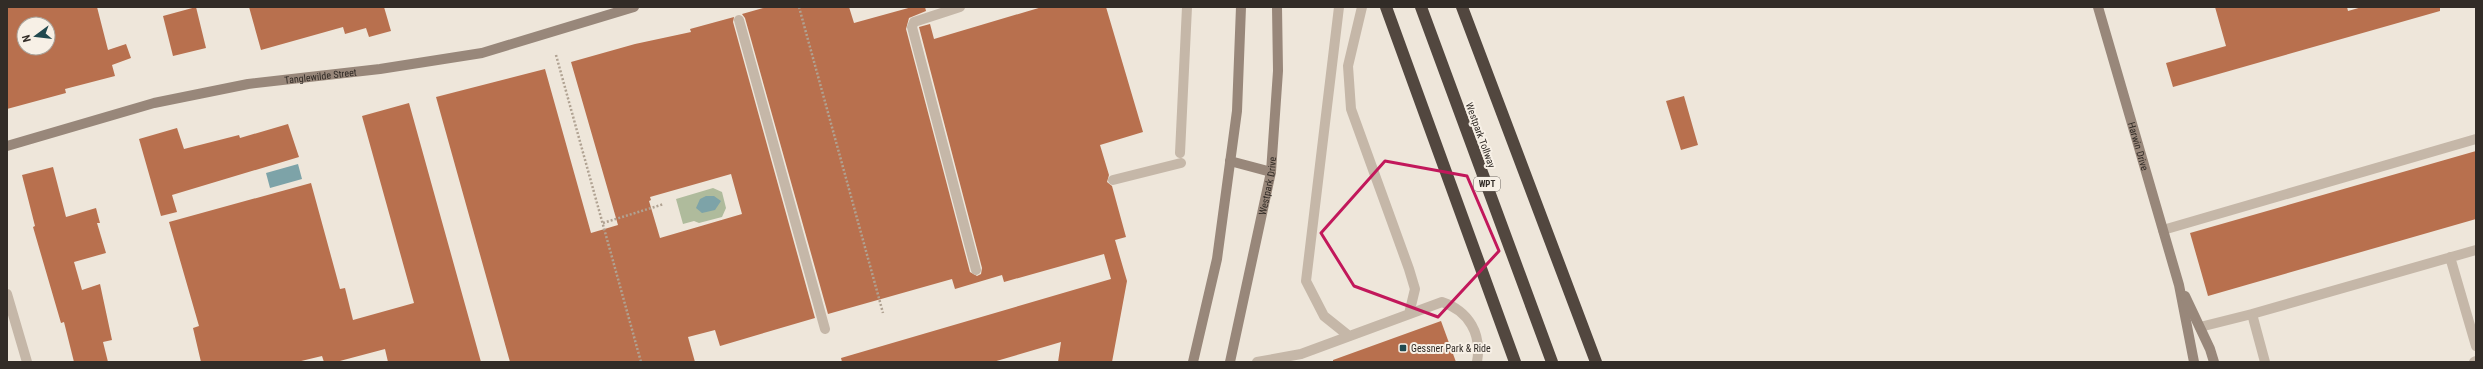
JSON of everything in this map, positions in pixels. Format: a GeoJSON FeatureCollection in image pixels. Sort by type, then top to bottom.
{"type":"FeatureCollection","features":[{"type":"Feature","properties":{"kind":"highway"},"geometry":{"type":"LineString","coordinates":[[1386,7],[1515,362]]}},
{"type":"Feature","properties":{"kind":"highway","name":"Westpark Tollway"},"geometry":{"type":"LineString","coordinates":[[1421,7],[1552,362]]}},
{"type":"Feature","properties":{"kind":"highway"},"geometry":{"type":"LineString","coordinates":[[1462,7],[1596,362]]}},
{"type":"Feature","properties":{"kind":"main road","name":"Tanglewilde Street"},"geometry":{"type":"LineString","coordinates":[[7,146],[154,103],[217,90],[482,53],[634,7]]}},
{"type":"Feature","properties":{"kind":"main road"},"geometry":{"type":"LineString","coordinates":[[1193,362],[1217,259],[1237,111],[1241,7]]}},
{"type":"Feature","properties":{"kind":"main road","name":"Westpark Drive"},"geometry":{"type":"LineString","coordinates":[[1230,362],[1271,172],[1278,71],[1277,7]]}},
{"type":"Feature","properties":{"kind":"main road","name":"Harwin Drive"},"geometry":{"type":"LineString","coordinates":[[2098,7],[2179,285],[2194,362]]}},
{"type":"Feature","properties":{"kind":"main road"},"geometry":{"type":"LineString","coordinates":[[1230,161],[1271,172]]}},
{"type":"Feature","properties":{"kind":"main road","name":"Harwin Drive"},"geometry":{"type":"LineString","coordinates":[[2179,285],[2200,327],[2214,362]]}},
{"type":"Feature","properties":{"kind":"street"},"geometry":{"type":"LineString","coordinates":[[960,7],[914,22],[912,27],[976,270]]}},
{"type":"Feature","properties":{"kind":"street"},"geometry":{"type":"LineString","coordinates":[[1113,180],[1181,158],[1187,7]]}},
{"type":"Feature","properties":{"kind":"street"},"geometry":{"type":"LineString","coordinates":[[1339,7],[1306,281],[1324,316],[1349,336]]}},
{"type":"Feature","properties":{"kind":"street"},"geometry":{"type":"LineString","coordinates":[[1362,7],[1348,66],[1351,109],[1410,269],[1415,289],[1409,314]]}},
{"type":"Feature","properties":{"kind":"street"},"geometry":{"type":"LineString","coordinates":[[739,20],[825,329]]}},
{"type":"Feature","properties":{"kind":"street"},"geometry":{"type":"LineString","coordinates":[[2163,230],[2476,139]]}},
{"type":"Feature","properties":{"kind":"street"},"geometry":{"type":"LineString","coordinates":[[2200,327],[2252,314],[2476,250]]}},
{"type":"Feature","properties":{"kind":"street"},"geometry":{"type":"LineString","coordinates":[[2450,257],[2476,346]]}},
{"type":"Feature","properties":{"kind":"street"},"geometry":{"type":"LineString","coordinates":[[7,294],[27,362]]}},
{"type":"Feature","properties":{"kind":"street"},"geometry":{"type":"LineString","coordinates":[[1257,362],[1298,358],[1349,336],[1442,302],[1456,307],[1468,317],[1479,349],[1477,362]]}},
{"type":"Feature","properties":{"kind":"street"},"geometry":{"type":"LineString","coordinates":[[2252,314],[2265,362]]}},
{"type":"Feature","properties":{"kind":"path"},"geometry":{"type":"LineString","coordinates":[[799,7],[882,313]]}},
{"type":"Feature","properties":{"kind":"path"},"geometry":{"type":"LineString","coordinates":[[556,55],[641,362]]}},
{"type":"Feature","properties":{"kind":"path"},"geometry":{"type":"LineString","coordinates":[[602,223],[664,204]]}},
{"type":"Feature","properties":{"kind":"highlighted area"},"geometry":{"type":"Polygon","coordinates":[[[1385,161],[1467,176],[1499,251],[1438,317],[1354,286],[1321,233],[1385,161]]]}},
{"type":"Feature","properties":{"kind":"green space"},"geometry":{"type":"Polygon","coordinates":[[[713,188],[722,192],[726,208],[722,217],[699,223],[694,221],[683,224],[676,199],[713,188]]]}},
{"type":"Feature","properties":{"kind":"water"},"geometry":{"type":"Polygon","coordinates":[[[298,164],[302,179],[270,188],[266,173],[298,164]]]}},
{"type":"Feature","properties":{"kind":"water"},"geometry":{"type":"Polygon","coordinates":[[[706,196],[714,196],[721,201],[715,210],[702,213],[696,208],[700,199],[706,196]]]}},
{"type":"Feature","properties":{"kind":"building"},"geometry":{"type":"Polygon","coordinates":[[[7,7],[97,7],[108,50],[126,44],[131,58],[112,65],[115,76],[65,89],[66,93],[7,109],[7,7]]]}},
{"type":"Feature","properties":{"kind":"building"},"geometry":{"type":"Polygon","coordinates":[[[196,7],[206,48],[173,56],[163,16],[196,7]]]}},
{"type":"Feature","properties":{"kind":"building"},"geometry":{"type":"Polygon","coordinates":[[[249,7],[384,7],[391,31],[369,37],[366,28],[345,34],[343,27],[261,50],[249,7]]]}},
{"type":"Feature","properties":{"kind":"building"},"geometry":{"type":"Polygon","coordinates":[[[767,7],[849,7],[854,23],[912,7],[925,7],[926,11],[909,18],[906,29],[970,272],[977,276],[981,274],[982,268],[919,27],[930,24],[934,39],[1042,7],[1106,7],[1143,132],[1100,145],[1109,175],[1107,182],[1112,186],[1126,237],[1115,240],[1127,281],[1112,362],[1058,362],[1061,342],[993,362],[842,362],[841,358],[1111,279],[1104,254],[1004,282],[1002,275],[955,289],[952,279],[828,314],[745,18],[742,14],[767,7]]]}},
{"type":"Feature","properties":{"kind":"building"},"geometry":{"type":"Polygon","coordinates":[[[2215,7],[2347,7],[2348,11],[2362,7],[2440,7],[2440,11],[2173,87],[2166,63],[2226,46],[2215,7]]]}},
{"type":"Feature","properties":{"kind":"building"},"geometry":{"type":"Polygon","coordinates":[[[734,17],[733,22],[815,318],[720,346],[715,330],[688,337],[695,362],[510,362],[436,97],[545,69],[591,233],[618,225],[571,62],[635,44],[691,32],[690,29],[734,17]],[[731,174],[650,197],[651,200],[649,201],[660,238],[742,214],[731,174]]]}},
{"type":"Feature","properties":{"kind":"building"},"geometry":{"type":"Polygon","coordinates":[[[1684,96],[1698,145],[1681,150],[1666,101],[1684,96]]]}},
{"type":"Feature","properties":{"kind":"building"},"geometry":{"type":"Polygon","coordinates":[[[409,103],[481,362],[388,362],[385,349],[336,362],[324,362],[322,356],[297,362],[201,362],[193,328],[199,326],[169,222],[311,183],[340,289],[345,288],[353,320],[414,303],[362,116],[409,103]]]}},
{"type":"Feature","properties":{"kind":"building"},"geometry":{"type":"Polygon","coordinates":[[[288,124],[299,157],[172,195],[177,212],[161,216],[139,139],[177,128],[184,149],[239,135],[240,138],[288,124]]]}},
{"type":"Feature","properties":{"kind":"building"},"geometry":{"type":"Polygon","coordinates":[[[2476,151],[2476,219],[2208,296],[2190,233],[2476,151]]]}},
{"type":"Feature","properties":{"kind":"building"},"geometry":{"type":"Polygon","coordinates":[[[53,167],[66,217],[96,208],[100,223],[97,223],[106,253],[74,262],[82,290],[100,284],[112,340],[103,342],[108,362],[74,362],[64,322],[61,323],[33,227],[35,226],[22,175],[53,167]]]}},
{"type":"Feature","properties":{"kind":"building"},"geometry":{"type":"Polygon","coordinates":[[[1441,321],[1456,362],[1333,362],[1333,360],[1441,321]]]}},
{"type":"Feature","properties":{"kind":"place","name":"Gessner Park & Ride"},"geometry":{"type":"Point","coordinates":[1403,348]}}]}
